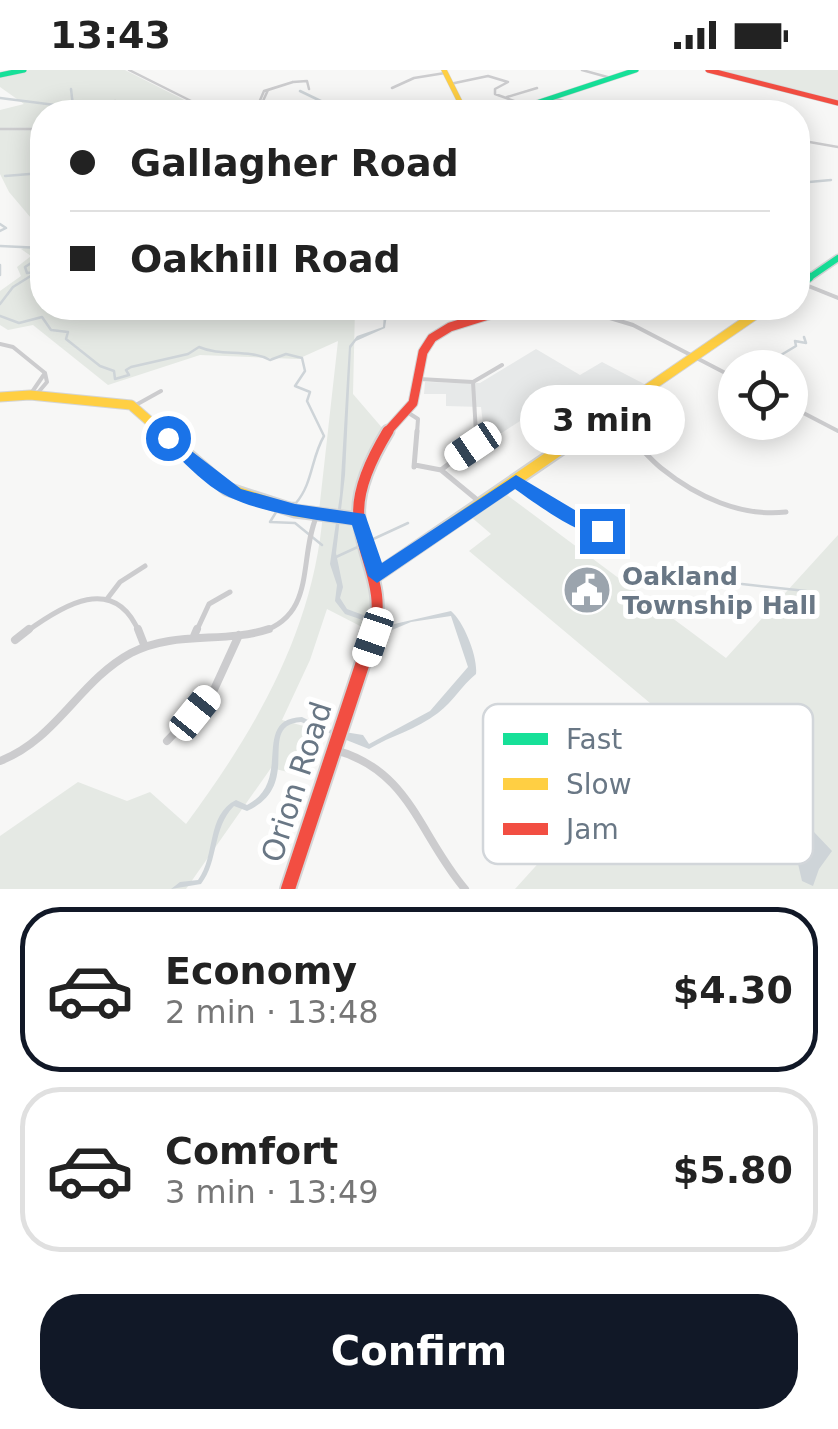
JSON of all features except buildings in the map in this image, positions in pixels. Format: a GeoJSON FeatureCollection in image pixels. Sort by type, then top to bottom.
{"type":"FeatureCollection","features":[{"type":"Feature","properties":{"kind":"street"},"geometry":{"type":"LineString","coordinates":[[0,75],[24,70]]}},
{"type":"Feature","properties":{"kind":"street"},"geometry":{"type":"LineString","coordinates":[[129,70],[190,100]]}},
{"type":"Feature","properties":{"kind":"street"},"geometry":{"type":"LineString","coordinates":[[582,70],[611,78]]}},
{"type":"Feature","properties":{"kind":"street"},"geometry":{"type":"LineString","coordinates":[[546,100],[636,70]]}},
{"type":"Feature","properties":{"kind":"street"},"geometry":{"type":"LineString","coordinates":[[708,70],[838,103]]}},
{"type":"Feature","properties":{"kind":"street"},"geometry":{"type":"LineString","coordinates":[[446,76],[459,100]]}},
{"type":"Feature","properties":{"kind":"street"},"geometry":{"type":"LineString","coordinates":[[392,88],[416,77],[490,76],[508,82],[493,90],[512,100]]}},
{"type":"Feature","properties":{"kind":"street"},"geometry":{"type":"LineString","coordinates":[[262,100],[264,92],[293,82],[307,81],[309,89]]}},
{"type":"Feature","properties":{"kind":"street"},"geometry":{"type":"LineString","coordinates":[[506,98],[538,88]]}},
{"type":"Feature","properties":{"kind":"street"},"geometry":{"type":"LineString","coordinates":[[552,98],[559,100]]}},
{"type":"Feature","properties":{"kind":"street"},"geometry":{"type":"LineString","coordinates":[[2,128],[30,129]]}},
{"type":"Feature","properties":{"kind":"street"},"geometry":{"type":"LineString","coordinates":[[810,142],[838,147]]}},
{"type":"Feature","properties":{"kind":"street"},"geometry":{"type":"LineString","coordinates":[[810,277],[838,258]]}},
{"type":"Feature","properties":{"kind":"street"},"geometry":{"type":"LineString","coordinates":[[810,288],[838,298]]}},
{"type":"Feature","properties":{"kind":"street"},"geometry":{"type":"LineString","coordinates":[[0,398],[33,395],[134,406],[227,489],[318,515],[352,519],[380,444],[416,398],[422,351],[440,332],[484,320]]}},
{"type":"Feature","properties":{"kind":"street"},"geometry":{"type":"LineString","coordinates":[[615,320],[718,369]]}},
{"type":"Feature","properties":{"kind":"street"},"geometry":{"type":"LineString","coordinates":[[377,576],[748,320]]}},
{"type":"Feature","properties":{"kind":"street"},"geometry":{"type":"LineString","coordinates":[[0,344],[13,347],[45,373],[47,382],[33,395]]}},
{"type":"Feature","properties":{"kind":"street"},"geometry":{"type":"LineString","coordinates":[[419,379],[474,382],[502,365]]}},
{"type":"Feature","properties":{"kind":"street"},"geometry":{"type":"LineString","coordinates":[[441,470],[476,443],[474,382]]}},
{"type":"Feature","properties":{"kind":"street"},"geometry":{"type":"LineString","coordinates":[[134,406],[161,390]]}},
{"type":"Feature","properties":{"kind":"street"},"geometry":{"type":"LineString","coordinates":[[406,412],[418,418],[414,466],[441,470],[482,504]]}},
{"type":"Feature","properties":{"kind":"street"},"geometry":{"type":"LineString","coordinates":[[808,415],[838,431]]}},
{"type":"Feature","properties":{"kind":"street"},"geometry":{"type":"LineString","coordinates":[[602,420],[636,440],[661,468],[726,508],[758,516],[786,512]]}},
{"type":"Feature","properties":{"kind":"street"},"geometry":{"type":"LineString","coordinates":[[516,480],[553,507],[614,536]]}},
{"type":"Feature","properties":{"kind":"street"},"geometry":{"type":"LineString","coordinates":[[0,761],[38,743],[88,684],[108,667],[145,647],[194,636],[270,630],[295,610],[306,580],[306,546],[318,515]]}},
{"type":"Feature","properties":{"kind":"street","name":"Orion Road"},"geometry":{"type":"LineString","coordinates":[[288,889],[377,623],[377,576],[352,519]]}},
{"type":"Feature","properties":{"kind":"street"},"geometry":{"type":"LineString","coordinates":[[106,600],[120,582],[145,566]]}},
{"type":"Feature","properties":{"kind":"street"},"geometry":{"type":"LineString","coordinates":[[194,636],[209,604],[230,592]]}},
{"type":"Feature","properties":{"kind":"street"},"geometry":{"type":"LineString","coordinates":[[15,640],[69,606],[106,600],[127,610],[145,647]]}},
{"type":"Feature","properties":{"kind":"street"},"geometry":{"type":"LineString","coordinates":[[166,741],[187,724],[225,674],[239,635]]}},
{"type":"Feature","properties":{"kind":"street"},"geometry":{"type":"LineString","coordinates":[[337,740],[385,773],[437,857],[464,889]]}},
{"type":"Feature","properties":{"kind":"shaded area"},"geometry":{"type":"Polygon","coordinates":[[[29,70],[125,70],[184,100],[30,100],[30,217],[0,174],[0,110],[24,104],[0,87],[0,76],[29,70]]]}},
{"type":"Feature","properties":{"kind":"shaded area"},"geometry":{"type":"Polygon","coordinates":[[[711,70],[838,70],[838,103],[711,70]]]}},
{"type":"Feature","properties":{"kind":"shaded area"},"geometry":{"type":"Polygon","coordinates":[[[30,257],[30,320],[355,320],[353,394],[384,430],[357,496],[355,523],[377,587],[362,627],[327,609],[310,660],[282,720],[325,732],[309,777],[271,768],[186,889],[0,889],[0,836],[78,782],[127,801],[150,792],[186,824],[211,789],[277,677],[307,597],[323,512],[319,511],[338,341],[298,359],[200,355],[108,385],[33,325],[8,330],[0,325],[0,291],[21,276],[17,267],[30,257]]]}},
{"type":"Feature","properties":{"kind":"shaded area"},"geometry":{"type":"Polygon","coordinates":[[[386,320],[385,328],[356,341],[351,348],[345,475],[336,553],[343,587],[340,598],[347,609],[390,625],[451,611],[469,640],[476,674],[430,719],[369,749],[301,722],[288,726],[281,734],[273,787],[264,800],[247,811],[234,806],[227,815],[201,884],[171,889],[180,882],[198,880],[226,807],[236,800],[247,805],[261,794],[268,781],[274,739],[287,720],[302,717],[326,729],[363,735],[369,744],[430,711],[468,667],[451,616],[411,622],[392,630],[345,614],[335,601],[337,585],[330,564],[340,495],[349,346],[357,336],[383,327],[386,320]]]}},
{"type":"Feature","properties":{"kind":"shaded area"},"geometry":{"type":"Polygon","coordinates":[[[536,349],[580,375],[602,362],[648,386],[581,432],[542,407],[500,434],[493,429],[484,433],[481,407],[446,406],[446,394],[424,394],[425,382],[480,383],[536,349]]]}},
{"type":"Feature","properties":{"kind":"shaded area"},"geometry":{"type":"Polygon","coordinates":[[[503,492],[726,658],[838,535],[838,889],[515,889],[538,864],[813,864],[813,704],[651,704],[469,551],[491,534],[470,516],[503,492]]]}},
{"type":"Feature","properties":{"kind":"shaded area"},"geometry":{"type":"Polygon","coordinates":[[[813,832],[832,851],[813,886],[802,881],[798,864],[813,864],[813,832]]]}},
{"type":"Feature","properties":{"kind":"waterway"},"geometry":{"type":"LineString","coordinates":[[71,89],[72,100]]}},
{"type":"Feature","properties":{"kind":"waterway"},"geometry":{"type":"LineString","coordinates":[[300,91],[319,100]]}},
{"type":"Feature","properties":{"kind":"waterway"},"geometry":{"type":"LineString","coordinates":[[0,98],[30,102]]}},
{"type":"Feature","properties":{"kind":"waterway"},"geometry":{"type":"LineString","coordinates":[[5,176],[30,174]]}},
{"type":"Feature","properties":{"kind":"waterway"},"geometry":{"type":"LineString","coordinates":[[810,182],[831,180]]}},
{"type":"Feature","properties":{"kind":"waterway"},"geometry":{"type":"LineString","coordinates":[[0,224],[6,228],[0,231]]}},
{"type":"Feature","properties":{"kind":"waterway"},"geometry":{"type":"LineString","coordinates":[[0,246],[30,247]]}},
{"type":"Feature","properties":{"kind":"waterway"},"geometry":{"type":"LineString","coordinates":[[30,264],[25,267],[30,273]]}},
{"type":"Feature","properties":{"kind":"waterway"},"geometry":{"type":"LineString","coordinates":[[0,265],[0,275]]}},
{"type":"Feature","properties":{"kind":"waterway"},"geometry":{"type":"LineString","coordinates":[[0,304],[13,287],[30,276]]}},
{"type":"Feature","properties":{"kind":"waterway"},"geometry":{"type":"LineString","coordinates":[[0,316],[19,323],[30,320]]}},
{"type":"Feature","properties":{"kind":"waterway"},"geometry":{"type":"LineString","coordinates":[[44,320],[51,330],[68,332],[66,339],[100,366],[114,371],[115,379],[129,375],[126,370],[131,367],[188,354],[199,347],[270,360],[286,354],[302,358],[305,371],[295,386],[310,392],[307,401],[324,436],[302,495],[296,503],[283,503]]}},
{"type":"Feature","properties":{"kind":"waterway"},"geometry":{"type":"LineString","coordinates":[[789,350],[796,346],[795,341],[806,343],[804,337]]}},
{"type":"Feature","properties":{"kind":"waterway"},"geometry":{"type":"LineString","coordinates":[[278,509],[270,522],[295,523],[322,545]]}},
{"type":"Feature","properties":{"kind":"waterway"},"geometry":{"type":"LineString","coordinates":[[369,541],[408,523]]}},
{"type":"Feature","properties":{"kind":"waterway"},"geometry":{"type":"LineString","coordinates":[[336,557],[362,545]]}},
{"type":"Feature","properties":{"kind":"waterway"},"geometry":{"type":"LineString","coordinates":[[742,584],[806,591]]}},
{"type":"Feature","properties":{"kind":"traffic: fast"},"geometry":{"type":"LineString","coordinates":[[0,75],[24,70]]}},
{"type":"Feature","properties":{"kind":"traffic: fast"},"geometry":{"type":"LineString","coordinates":[[545,100],[636,70]]}},
{"type":"Feature","properties":{"kind":"traffic: fast"},"geometry":{"type":"LineString","coordinates":[[810,277],[838,258]]}},
{"type":"Feature","properties":{"kind":"traffic: slow"},"geometry":{"type":"LineString","coordinates":[[444,70],[459,100]]}},
{"type":"Feature","properties":{"kind":"traffic: slow"},"geometry":{"type":"LineString","coordinates":[[377,575],[748,320]]}},
{"type":"Feature","properties":{"kind":"traffic: slow"},"geometry":{"type":"LineString","coordinates":[[0,397],[30,395],[131,405],[227,489],[295,511],[359,519]]}},
{"type":"Feature","properties":{"kind":"traffic: jam"},"geometry":{"type":"LineString","coordinates":[[708,70],[838,103]]}},
{"type":"Feature","properties":{"kind":"traffic: jam"},"geometry":{"type":"LineString","coordinates":[[288,889],[378,618],[376,583],[358,516],[370,465],[387,432],[413,403],[423,352],[432,338],[472,320]]}},
{"type":"Feature","properties":{"kind":"place","name":"Oakland Township Hall"},"geometry":{"type":"Point","coordinates":[587,590]}},
{"type":"Feature","properties":{"kind":"route"},"geometry":{"type":"LineString","coordinates":[[168,438],[235,493],[295,510],[358,519],[377,576],[516,480],[553,507],[602,531]]}}]}
